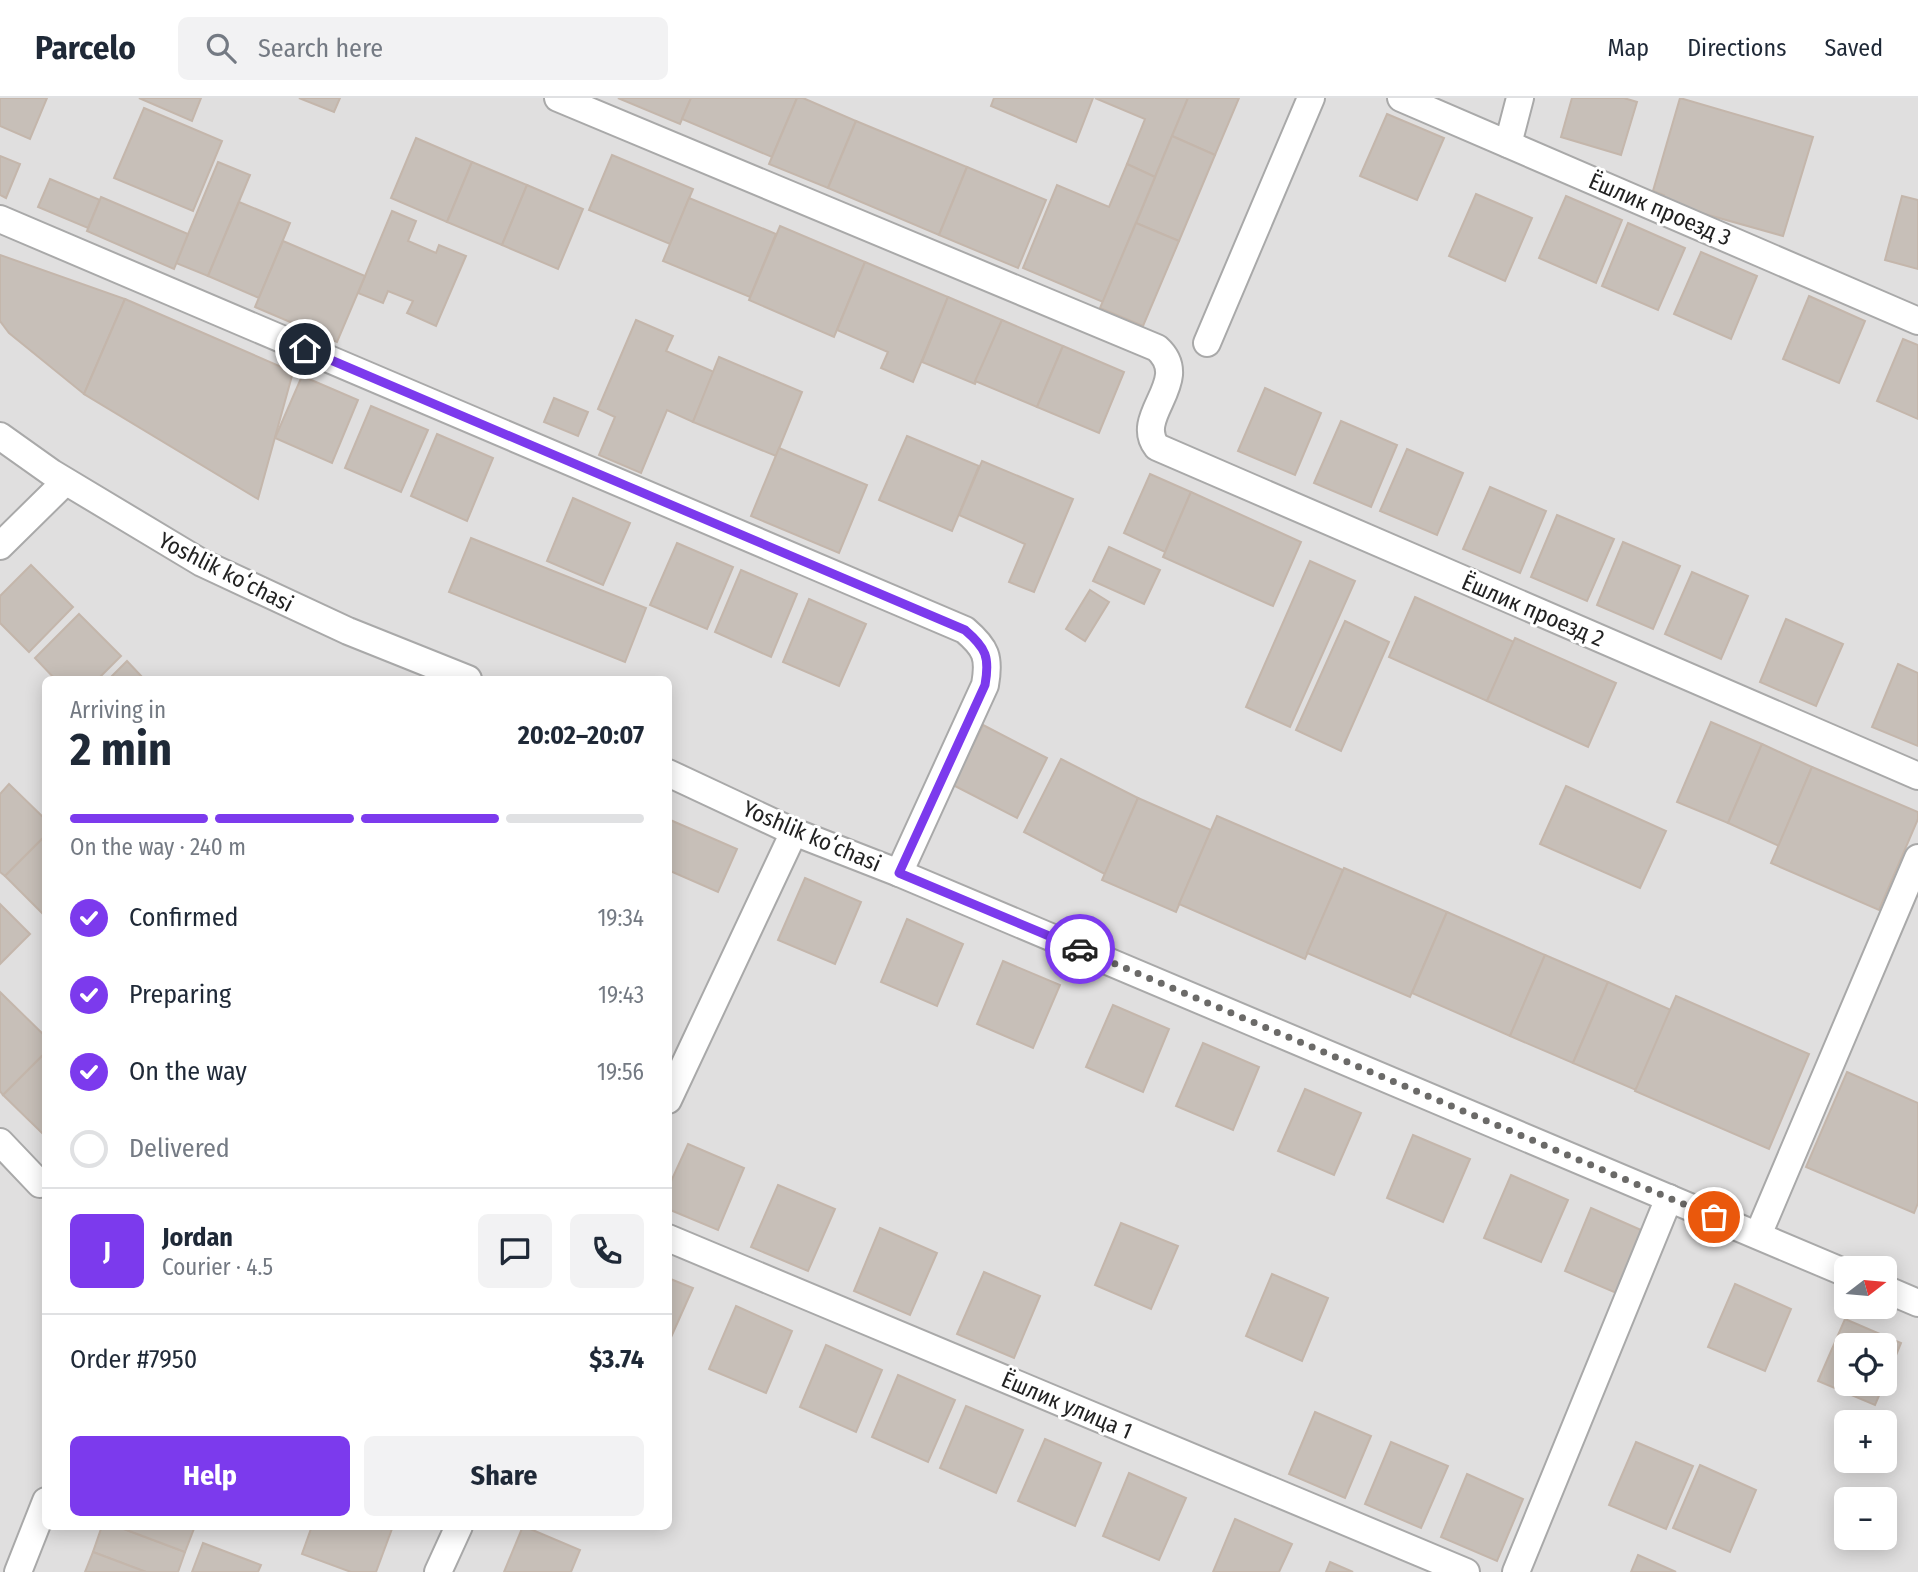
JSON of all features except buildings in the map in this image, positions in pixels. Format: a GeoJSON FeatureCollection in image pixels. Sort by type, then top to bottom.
{"type":"FeatureCollection","features":[{"type":"Feature","properties":{"kind":"street","name":"Ёшлик проезд 2"},"geometry":{"type":"LineString","coordinates":[[558,98],[1157,348],[1166,356],[1170,365],[1169,380],[1151,424],[1152,440],[1157,447],[1918,776]]}},
{"type":"Feature","properties":{"kind":"street"},"geometry":{"type":"LineString","coordinates":[[1208,343],[1311,98]]}},
{"type":"Feature","properties":{"kind":"street","name":"Ёшлик проезд 3"},"geometry":{"type":"LineString","coordinates":[[1401,98],[1918,321]]}},
{"type":"Feature","properties":{"kind":"street"},"geometry":{"type":"LineString","coordinates":[[1508,144],[1520,98]]}},
{"type":"Feature","properties":{"kind":"street"},"geometry":{"type":"LineString","coordinates":[[0,219],[965,630],[981,644],[989,664],[985,685],[899,873]]}},
{"type":"Feature","properties":{"kind":"street","name":"Yoshlik koʻchasi"},"geometry":{"type":"LineString","coordinates":[[0,436],[65,482],[155,537],[251,587],[455,676]]}},
{"type":"Feature","properties":{"kind":"street"},"geometry":{"type":"LineString","coordinates":[[0,546],[65,482]]}},
{"type":"Feature","properties":{"kind":"street","name":"Yoshlik koʻchasi"},"geometry":{"type":"LineString","coordinates":[[672,775],[794,832],[899,873],[1834,1268]]}},
{"type":"Feature","properties":{"kind":"street"},"geometry":{"type":"LineString","coordinates":[[672,1091],[794,832]]}},
{"type":"Feature","properties":{"kind":"street"},"geometry":{"type":"LineString","coordinates":[[1758,1236],[1918,858]]}},
{"type":"Feature","properties":{"kind":"street"},"geometry":{"type":"LineString","coordinates":[[0,1142],[40,1184]]}},
{"type":"Feature","properties":{"kind":"street"},"geometry":{"type":"LineString","coordinates":[[1516,1572],[1670,1199]]}},
{"type":"Feature","properties":{"kind":"street","name":"Ёшлик улица 1"},"geometry":{"type":"LineString","coordinates":[[672,1240],[1466,1572]]}},
{"type":"Feature","properties":{"kind":"street"},"geometry":{"type":"LineString","coordinates":[[1897,1294],[1918,1303]]}},
{"type":"Feature","properties":{"kind":"street"},"geometry":{"type":"LineString","coordinates":[[18,1572],[42,1511]]}},
{"type":"Feature","properties":{"kind":"street"},"geometry":{"type":"LineString","coordinates":[[438,1572],[456,1530]]}},
{"type":"Feature","properties":{"kind":"shaded area"},"geometry":{"type":"Polygon","coordinates":[[[0,98],[1918,98],[1918,1572],[0,1572],[0,98]]]}},
{"type":"Feature","properties":{"kind":"way so far"},"geometry":{"type":"LineString","coordinates":[[1080,949],[1714,1217]]}},
{"type":"Feature","properties":{"kind":"route"},"geometry":{"type":"LineString","coordinates":[[305,349],[965,630],[981,644],[989,664],[985,685],[899,873],[1080,949]]}}]}
